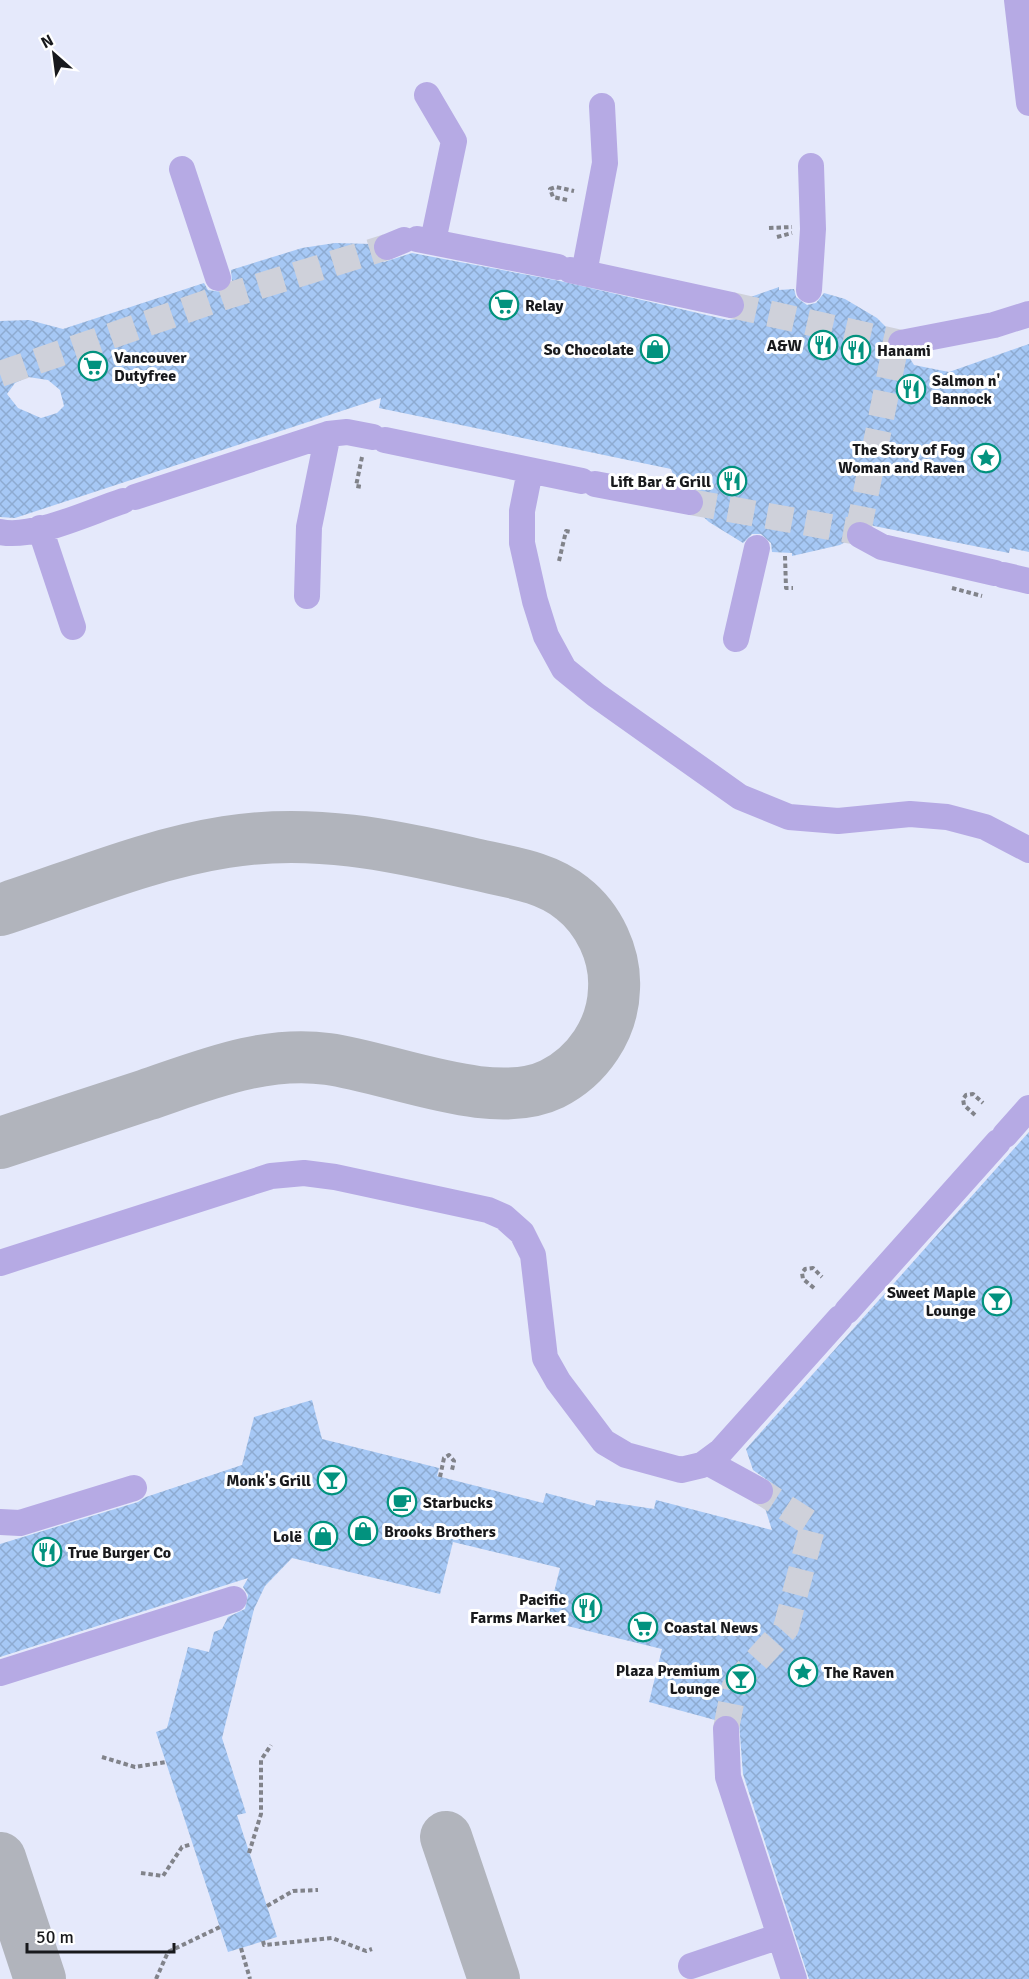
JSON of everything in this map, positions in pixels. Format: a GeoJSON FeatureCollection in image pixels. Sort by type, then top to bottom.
{"type":"FeatureCollection","features":[{"type":"Feature","properties":{"kind":"lane"},"geometry":{"type":"LineString","coordinates":[[1017,0],[1029,103]]}},
{"type":"Feature","properties":{"kind":"lane"},"geometry":{"type":"LineString","coordinates":[[427,95],[454,141],[410,242],[571,270],[731,305]]}},
{"type":"Feature","properties":{"kind":"lane"},"geometry":{"type":"LineString","coordinates":[[571,270],[605,163],[602,106]]}},
{"type":"Feature","properties":{"kind":"lane"},"geometry":{"type":"LineString","coordinates":[[808,290],[813,229],[811,166]]}},
{"type":"Feature","properties":{"kind":"lane"},"geometry":{"type":"LineString","coordinates":[[182,169],[218,278]]}},
{"type":"Feature","properties":{"kind":"lane"},"geometry":{"type":"LineString","coordinates":[[901,343],[994,325],[1029,314]]}},
{"type":"Feature","properties":{"kind":"lane"},"geometry":{"type":"LineString","coordinates":[[0,532],[21,533],[40,528],[328,434],[347,432],[373,444],[690,502]]}},
{"type":"Feature","properties":{"kind":"lane"},"geometry":{"type":"LineString","coordinates":[[307,597],[309,527],[328,434]]}},
{"type":"Feature","properties":{"kind":"lane"},"geometry":{"type":"LineString","coordinates":[[530,471],[522,511],[522,543],[535,601],[546,636],[564,669],[597,695],[740,797],[789,817],[838,821],[910,814],[947,817],[985,827],[1029,850]]}},
{"type":"Feature","properties":{"kind":"lane"},"geometry":{"type":"LineString","coordinates":[[40,528],[74,627]]}},
{"type":"Feature","properties":{"kind":"lane"},"geometry":{"type":"LineString","coordinates":[[860,535],[882,547],[1029,581]]}},
{"type":"Feature","properties":{"kind":"lane"},"geometry":{"type":"LineString","coordinates":[[736,639],[757,548]]}},
{"type":"Feature","properties":{"kind":"lane"},"geometry":{"type":"LineString","coordinates":[[0,1263],[246,1182],[280,1175],[304,1173],[335,1177],[488,1210],[512,1223],[527,1241],[535,1262],[545,1358],[558,1381],[604,1442],[626,1455],[681,1470],[707,1462],[721,1451],[1029,1108]]}},
{"type":"Feature","properties":{"kind":"lane"},"geometry":{"type":"LineString","coordinates":[[707,1462],[760,1491]]}},
{"type":"Feature","properties":{"kind":"lane"},"geometry":{"type":"LineString","coordinates":[[0,1522],[20,1524],[134,1488]]}},
{"type":"Feature","properties":{"kind":"lane"},"geometry":{"type":"LineString","coordinates":[[0,1673],[234,1599]]}},
{"type":"Feature","properties":{"kind":"lane"},"geometry":{"type":"LineString","coordinates":[[726,1729],[728,1777],[794,1979]]}},
{"type":"Feature","properties":{"kind":"lane"},"geometry":{"type":"LineString","coordinates":[[691,1966],[780,1936]]}},
{"type":"Feature","properties":{"kind":"path"},"geometry":{"type":"LineString","coordinates":[[567,200],[553,197],[550,189],[556,187],[574,191]]}},
{"type":"Feature","properties":{"kind":"path"},"geometry":{"type":"LineString","coordinates":[[770,228],[789,225],[793,227],[791,235],[777,237]]}},
{"type":"Feature","properties":{"kind":"path"},"geometry":{"type":"LineString","coordinates":[[362,487],[356,486],[373,444]]}},
{"type":"Feature","properties":{"kind":"path"},"geometry":{"type":"LineString","coordinates":[[559,561],[566,531],[571,532]]}},
{"type":"Feature","properties":{"kind":"path"},"geometry":{"type":"LineString","coordinates":[[785,556],[786,588],[793,588]]}},
{"type":"Feature","properties":{"kind":"path"},"geometry":{"type":"LineString","coordinates":[[952,588],[982,596]]}},
{"type":"Feature","properties":{"kind":"path"},"geometry":{"type":"LineString","coordinates":[[975,1114],[964,1105],[963,1099],[966,1095],[973,1094],[983,1103]]}},
{"type":"Feature","properties":{"kind":"path"},"geometry":{"type":"LineString","coordinates":[[814,1288],[803,1279],[802,1273],[806,1269],[813,1268],[822,1277]]}},
{"type":"Feature","properties":{"kind":"path"},"geometry":{"type":"LineString","coordinates":[[440,1477],[444,1458],[449,1455],[454,1461],[452,1470]]}},
{"type":"Feature","properties":{"kind":"path"},"geometry":{"type":"LineString","coordinates":[[249,1853],[261,1814],[261,1760],[271,1745]]}},
{"type":"Feature","properties":{"kind":"path"},"geometry":{"type":"LineString","coordinates":[[102,1757],[135,1767],[166,1762]]}},
{"type":"Feature","properties":{"kind":"path"},"geometry":{"type":"LineString","coordinates":[[141,1873],[164,1876],[182,1847],[192,1844]]}},
{"type":"Feature","properties":{"kind":"path"},"geometry":{"type":"LineString","coordinates":[[267,1906],[293,1891],[318,1890]]}},
{"type":"Feature","properties":{"kind":"path"},"geometry":{"type":"LineString","coordinates":[[156,1979],[168,1952],[220,1927]]}},
{"type":"Feature","properties":{"kind":"path"},"geometry":{"type":"LineString","coordinates":[[262,1941],[264,1945],[332,1938],[366,1951],[372,1949]]}},
{"type":"Feature","properties":{"kind":"path"},"geometry":{"type":"LineString","coordinates":[[241,1948],[250,1979]]}},
{"type":"Feature","properties":{"kind":"shaded area"},"geometry":{"type":"Polygon","coordinates":[[[0,0],[1029,0],[1029,1979],[0,1979],[0,0]]]}},
{"type":"Feature","properties":{"kind":"building"},"geometry":{"type":"Polygon","coordinates":[[[335,243],[372,244],[373,253],[384,262],[412,253],[560,281],[728,320],[742,315],[746,308],[745,299],[779,287],[779,290],[794,289],[796,297],[807,305],[816,303],[824,293],[845,299],[877,318],[891,332],[886,345],[896,357],[909,357],[914,365],[949,372],[1029,344],[1029,552],[1010,548],[1009,553],[874,526],[860,520],[847,527],[847,541],[840,545],[792,556],[792,553],[772,552],[771,543],[761,534],[752,534],[743,543],[709,522],[699,513],[705,504],[700,491],[677,484],[671,469],[379,408],[381,398],[15,518],[0,517],[0,321],[29,320],[63,329],[204,283],[208,290],[222,292],[232,282],[231,270],[302,248],[335,243]],[[28,377],[15,383],[7,394],[18,408],[41,418],[57,413],[64,406],[60,390],[48,380],[28,377]]]}},
{"type":"Feature","properties":{"kind":"building"},"geometry":{"type":"Polygon","coordinates":[[[1029,1132],[1029,1979],[809,1979],[743,1774],[739,1722],[726,1714],[715,1720],[649,1702],[662,1649],[547,1621],[560,1568],[453,1542],[440,1594],[292,1558],[265,1586],[254,1609],[222,1738],[246,1813],[237,1815],[277,1937],[228,1952],[156,1732],[167,1728],[188,1647],[209,1652],[214,1632],[222,1629],[228,1617],[245,1609],[248,1595],[243,1587],[248,1578],[0,1657],[0,1544],[138,1502],[146,1497],[242,1465],[254,1417],[312,1400],[322,1439],[439,1468],[437,1476],[543,1503],[546,1493],[595,1506],[596,1500],[654,1509],[656,1500],[772,1530],[764,1505],[773,1498],[773,1484],[753,1470],[746,1449],[1029,1132]]]}},
{"type":"Feature","properties":{"kind":"taxiway"},"geometry":{"type":"LineString","coordinates":[[0,910],[140,862],[197,847],[258,838],[290,837],[352,841],[513,872],[550,885],[572,898],[598,927],[609,951],[614,976],[613,1004],[596,1045],[587,1057],[565,1076],[552,1084],[528,1092],[501,1094],[472,1091],[328,1059],[281,1058],[213,1072],[0,1143]]}},
{"type":"Feature","properties":{"kind":"taxiway"},"geometry":{"type":"LineString","coordinates":[[446,1837],[494,1979]]}},
{"type":"Feature","properties":{"kind":"taxiway"},"geometry":{"type":"LineString","coordinates":[[0,1858],[40,1979]]}},
{"type":"Feature","properties":{"kind":"tunnel"},"geometry":{"type":"LineString","coordinates":[[0,374],[224,297],[387,247]]}},
{"type":"Feature","properties":{"kind":"tunnel"},"geometry":{"type":"LineString","coordinates":[[731,305],[901,343]]}},
{"type":"Feature","properties":{"kind":"tunnel"},"geometry":{"type":"LineString","coordinates":[[858,532],[896,344]]}},
{"type":"Feature","properties":{"kind":"tunnel"},"geometry":{"type":"LineString","coordinates":[[690,502],[858,532],[860,535]]}},
{"type":"Feature","properties":{"kind":"tunnel"},"geometry":{"type":"LineString","coordinates":[[726,1729],[734,1688],[786,1628],[813,1525],[760,1491]]}},
{"type":"Feature","properties":{"kind":"place","name":"Relay"},"geometry":{"type":"Point","coordinates":[504,305]}},
{"type":"Feature","properties":{"kind":"place","name":"A&W"},"geometry":{"type":"Point","coordinates":[823,345]}},
{"type":"Feature","properties":{"kind":"place","name":"So Chocolate"},"geometry":{"type":"Point","coordinates":[655,349]}},
{"type":"Feature","properties":{"kind":"place","name":"Hanami"},"geometry":{"type":"Point","coordinates":[856,350]}},
{"type":"Feature","properties":{"kind":"place","name":"Vancouver Dutyfree"},"geometry":{"type":"Point","coordinates":[93,366]}},
{"type":"Feature","properties":{"kind":"place","name":"Salmon n' Bannock"},"geometry":{"type":"Point","coordinates":[911,389]}},
{"type":"Feature","properties":{"kind":"place","name":"The Story of Fog Woman and Raven"},"geometry":{"type":"Point","coordinates":[986,458]}},
{"type":"Feature","properties":{"kind":"place","name":"Lift Bar & Grill"},"geometry":{"type":"Point","coordinates":[732,481]}},
{"type":"Feature","properties":{"kind":"place","name":"Sweet Maple Lounge"},"geometry":{"type":"Point","coordinates":[997,1301]}},
{"type":"Feature","properties":{"kind":"place","name":"Monk's Grill"},"geometry":{"type":"Point","coordinates":[332,1480]}},
{"type":"Feature","properties":{"kind":"place","name":"Starbucks"},"geometry":{"type":"Point","coordinates":[402,1502]}},
{"type":"Feature","properties":{"kind":"place","name":"Brooks Brothers"},"geometry":{"type":"Point","coordinates":[363,1531]}},
{"type":"Feature","properties":{"kind":"place","name":"Lolë"},"geometry":{"type":"Point","coordinates":[323,1536]}},
{"type":"Feature","properties":{"kind":"place","name":"True Burger Co"},"geometry":{"type":"Point","coordinates":[47,1552]}},
{"type":"Feature","properties":{"kind":"place","name":"Pacific Farms Market"},"geometry":{"type":"Point","coordinates":[587,1608]}},
{"type":"Feature","properties":{"kind":"place","name":"Coastal News"},"geometry":{"type":"Point","coordinates":[643,1627]}},
{"type":"Feature","properties":{"kind":"place","name":"The Raven"},"geometry":{"type":"Point","coordinates":[803,1672]}},
{"type":"Feature","properties":{"kind":"place","name":"Plaza Premium Lounge"},"geometry":{"type":"Point","coordinates":[741,1679]}}]}
